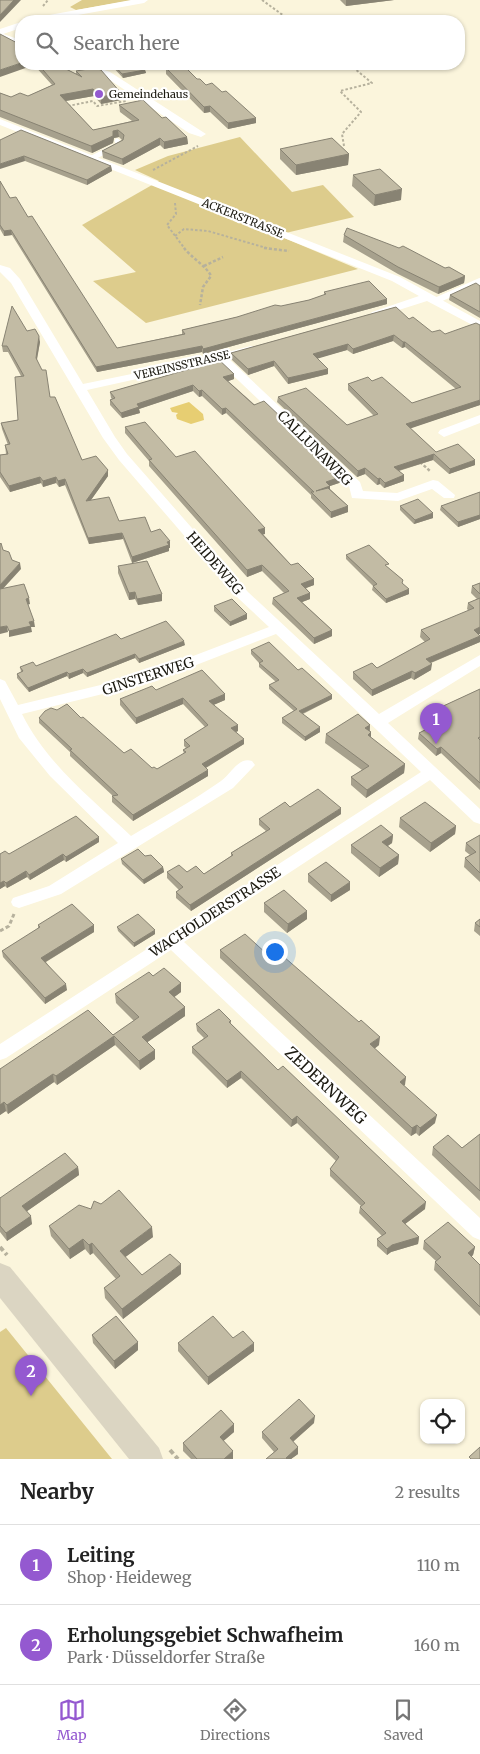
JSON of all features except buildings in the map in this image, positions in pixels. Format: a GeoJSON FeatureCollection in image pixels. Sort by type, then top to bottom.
{"type":"FeatureCollection","features":[{"type":"Feature","properties":{"kind":"main road"},"geometry":{"type":"LineString","coordinates":[[0,1276],[148,1459]]}},
{"type":"Feature","properties":{"kind":"street"},"geometry":{"type":"LineString","coordinates":[[65,15],[144,0]]}},
{"type":"Feature","properties":{"kind":"street"},"geometry":{"type":"LineString","coordinates":[[0,34],[15,28]]}},
{"type":"Feature","properties":{"kind":"street"},"geometry":{"type":"LineString","coordinates":[[0,34],[15,40]]}},
{"type":"Feature","properties":{"kind":"street"},"geometry":{"type":"LineString","coordinates":[[96,70],[107,74],[192,131],[201,134]]}},
{"type":"Feature","properties":{"kind":"street","name":"ACKERSTRASSE"},"geometry":{"type":"LineString","coordinates":[[0,122],[396,279],[480,326]]}},
{"type":"Feature","properties":{"kind":"street","name":"HEIDEWEG"},"geometry":{"type":"LineString","coordinates":[[0,268],[6,270],[16,281],[109,438],[123,457],[243,595],[480,818]]}},
{"type":"Feature","properties":{"kind":"street"},"geometry":{"type":"LineString","coordinates":[[363,318],[431,299]]}},
{"type":"Feature","properties":{"kind":"street","name":"VEREINSSTRASSE"},"geometry":{"type":"LineString","coordinates":[[79,388],[258,347]]}},
{"type":"Feature","properties":{"kind":"street","name":"CALLUNAWEG"},"geometry":{"type":"LineString","coordinates":[[220,357],[355,484],[357,495],[398,497],[433,484],[448,495]]}},
{"type":"Feature","properties":{"kind":"street"},"geometry":{"type":"LineString","coordinates":[[444,433],[480,419]]}},
{"type":"Feature","properties":{"kind":"street","name":"GINSTERWEG"},"geometry":{"type":"LineString","coordinates":[[14,711],[150,678],[277,629]]}},
{"type":"Feature","properties":{"kind":"street"},"geometry":{"type":"LineString","coordinates":[[378,722],[480,660]]}},
{"type":"Feature","properties":{"kind":"street"},"geometry":{"type":"LineString","coordinates":[[0,684],[24,734],[55,772],[129,844]]}},
{"type":"Feature","properties":{"kind":"street"},"geometry":{"type":"LineString","coordinates":[[19,902],[55,890],[228,784],[247,765]]}},
{"type":"Feature","properties":{"kind":"street","name":"WACHOLDERSTRASSE"},"geometry":{"type":"LineString","coordinates":[[0,1053],[432,772]]}},
{"type":"Feature","properties":{"kind":"street","name":"ZEDERNWEG"},"geometry":{"type":"LineString","coordinates":[[172,940],[480,1231]]}},
{"type":"Feature","properties":{"kind":"lane"},"geometry":{"type":"LineString","coordinates":[[92,158],[120,144],[117,141]]}},
{"type":"Feature","properties":{"kind":"lane"},"geometry":{"type":"LineString","coordinates":[[431,299],[480,281]]}},
{"type":"Feature","properties":{"kind":"path"},"geometry":{"type":"LineString","coordinates":[[262,0],[283,15]]}},
{"type":"Feature","properties":{"kind":"path"},"geometry":{"type":"LineString","coordinates":[[344,146],[342,134],[361,112],[340,91],[372,83],[356,70]]}},
{"type":"Feature","properties":{"kind":"path"},"geometry":{"type":"LineString","coordinates":[[89,97],[97,106],[143,98]]}},
{"type":"Feature","properties":{"kind":"path"},"geometry":{"type":"LineString","coordinates":[[60,108],[93,101]]}},
{"type":"Feature","properties":{"kind":"path"},"geometry":{"type":"LineString","coordinates":[[139,176],[159,168],[200,144],[201,134]]}},
{"type":"Feature","properties":{"kind":"path"},"geometry":{"type":"LineString","coordinates":[[173,191],[176,214],[167,225],[192,258],[210,271],[200,305]]}},
{"type":"Feature","properties":{"kind":"path"},"geometry":{"type":"LineString","coordinates":[[175,236],[184,229],[206,230],[277,251],[325,250]]}},
{"type":"Feature","properties":{"kind":"path"},"geometry":{"type":"LineString","coordinates":[[204,266],[223,257]]}},
{"type":"Feature","properties":{"kind":"path"},"geometry":{"type":"LineString","coordinates":[[0,931],[9,926],[19,902]]}},
{"type":"Feature","properties":{"kind":"shaded area"},"geometry":{"type":"Polygon","coordinates":[[[82,0],[134,0],[76,10],[70,7],[82,0]]]}},
{"type":"Feature","properties":{"kind":"shaded area"},"geometry":{"type":"Polygon","coordinates":[[[240,137],[292,192],[323,185],[354,217],[277,235],[358,269],[146,323],[93,281],[136,272],[82,225],[159,181],[135,170],[168,156],[240,137]]]}},
{"type":"Feature","properties":{"kind":"shaded area"},"geometry":{"type":"Polygon","coordinates":[[[189,402],[203,414],[204,420],[191,424],[177,419],[176,415],[178,413],[172,412],[170,408],[189,402]]]}},
{"type":"Feature","properties":{"kind":"shaded area"},"geometry":{"type":"Polygon","coordinates":[[[6,1328],[112,1459],[0,1459],[0,1332],[6,1328]]]}},
{"type":"Feature","properties":{"kind":"place","name":"Gemeindehaus"},"geometry":{"type":"Point","coordinates":[99,94]}},
{"type":"Feature","properties":{"kind":"place","name":"Leiting"},"geometry":{"type":"Point","coordinates":[436,744]}},
{"type":"Feature","properties":{"kind":"place","name":"Erholungsgebiet Schwafheim"},"geometry":{"type":"Point","coordinates":[31,1396]}}]}
